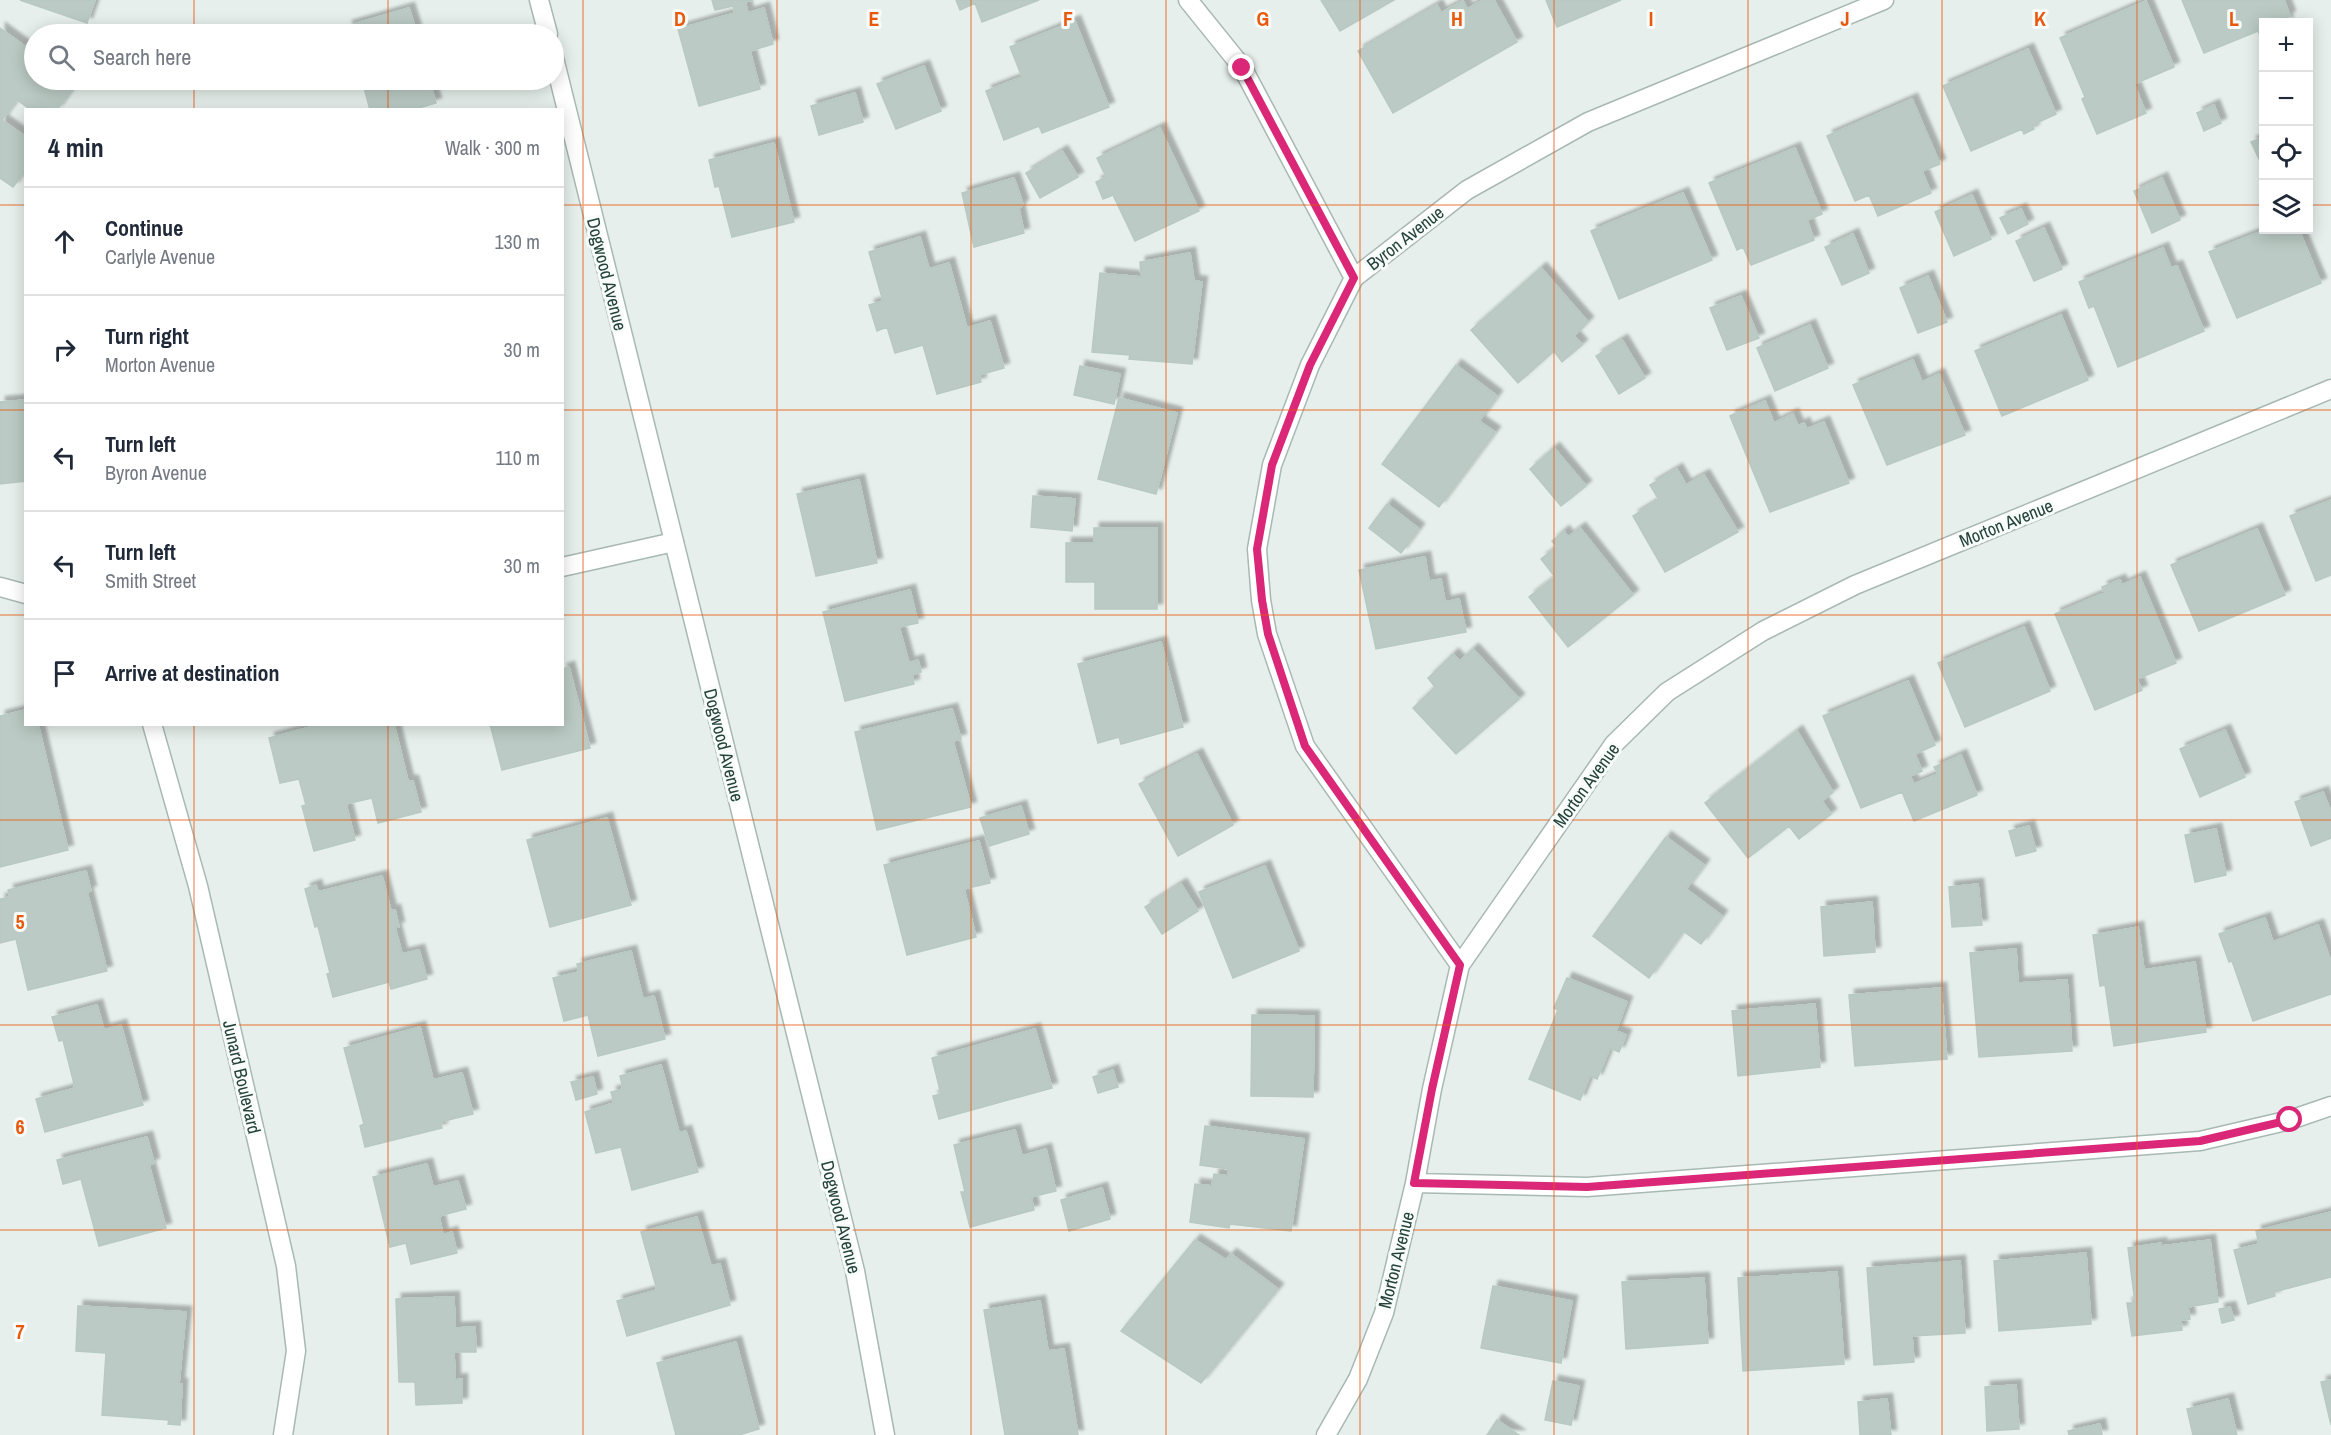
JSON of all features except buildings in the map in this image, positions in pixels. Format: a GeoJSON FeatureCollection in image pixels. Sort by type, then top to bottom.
{"type":"FeatureCollection","features":[{"type":"Feature","properties":{"kind":"street"},"geometry":{"type":"LineString","coordinates":[[539,0],[545,24]]}},
{"type":"Feature","properties":{"kind":"street"},"geometry":{"type":"LineString","coordinates":[[1188,0],[1242,68],[1354,278]]}},
{"type":"Feature","properties":{"kind":"street","name":"Byron Avenue"},"geometry":{"type":"LineString","coordinates":[[1460,965],[1305,746],[1268,634],[1257,549],[1272,465],[1310,365],[1354,278],[1467,190],[1588,122],[1884,0]]}},
{"type":"Feature","properties":{"kind":"street","name":"Dogwood Avenue"},"geometry":{"type":"LineString","coordinates":[[562,90],[855,1271],[885,1435]]}},
{"type":"Feature","properties":{"kind":"street","name":"Morton Avenue"},"geometry":{"type":"LineString","coordinates":[[1326,1435],[1358,1378],[1384,1313],[1460,965],[1614,744],[1666,692],[1763,631],[1855,585],[2331,389]]}},
{"type":"Feature","properties":{"kind":"street"},"geometry":{"type":"LineString","coordinates":[[564,567],[674,542]]}},
{"type":"Feature","properties":{"kind":"street"},"geometry":{"type":"LineString","coordinates":[[0,587],[24,593]]}},
{"type":"Feature","properties":{"kind":"street","name":"Junard Boulevard"},"geometry":{"type":"LineString","coordinates":[[154,726],[198,886],[286,1266],[296,1351],[283,1435]]}},
{"type":"Feature","properties":{"kind":"street"},"geometry":{"type":"LineString","coordinates":[[1414,1183],[1587,1187],[2200,1141],[2290,1120],[2331,1106]]}},
{"type":"Feature","properties":{"kind":"route"},"geometry":{"type":"LineString","coordinates":[[1242,68],[1354,278],[1310,365],[1272,465],[1257,549],[1268,634],[1305,746],[1460,965],[1414,1183],[1587,1187],[2200,1141],[2290,1120]]}}]}
